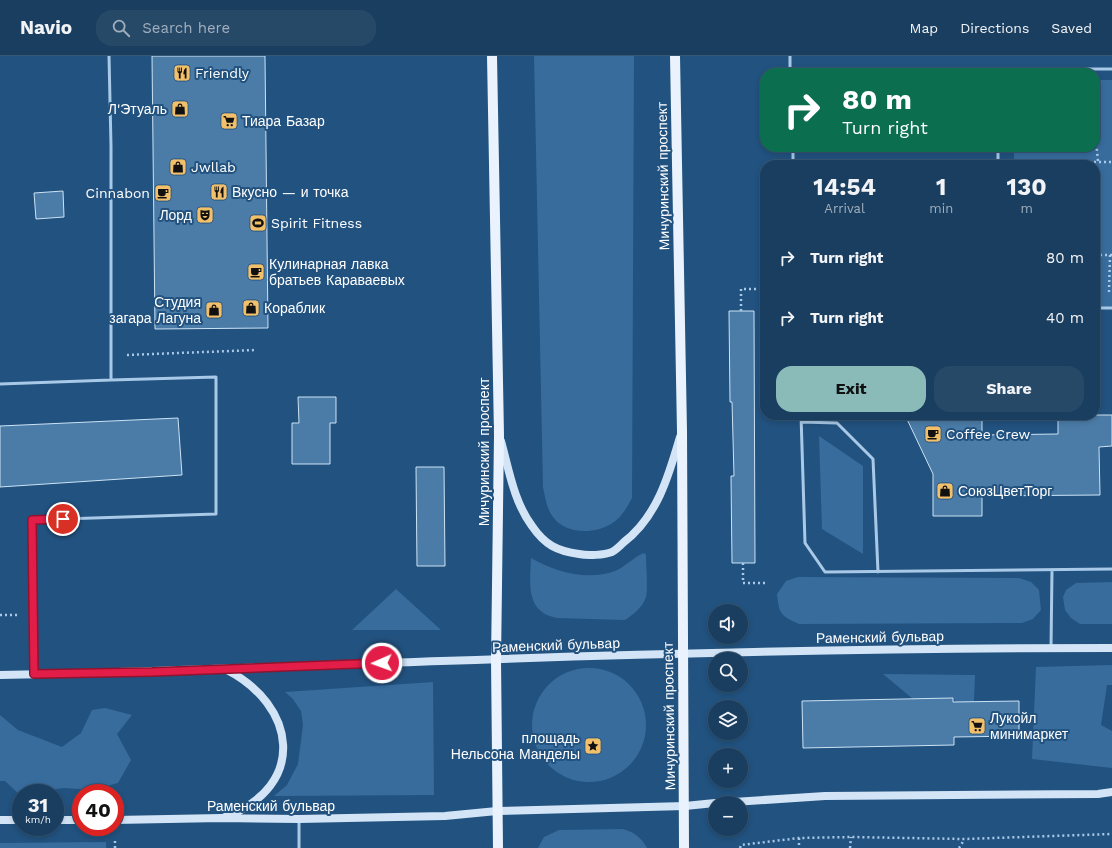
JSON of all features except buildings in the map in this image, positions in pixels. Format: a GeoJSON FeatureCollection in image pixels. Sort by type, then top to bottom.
{"type":"FeatureCollection","features":[{"type":"Feature","properties":{"kind":"main road","name":"Мичуринский проспект"},"geometry":{"type":"LineString","coordinates":[[492,56],[499,435],[496,660],[498,848]]}},
{"type":"Feature","properties":{"kind":"main road","name":"Мичуринский проспект"},"geometry":{"type":"LineString","coordinates":[[675,56],[682,431],[684,848]]}},
{"type":"Feature","properties":{"kind":"street"},"geometry":{"type":"LineString","coordinates":[[499,435],[517,502],[532,526],[546,543],[563,552],[588,556],[612,552],[630,538],[647,519],[668,479],[682,431]]}},
{"type":"Feature","properties":{"kind":"street","name":"Раменский бульвар"},"geometry":{"type":"LineString","coordinates":[[0,675],[824,650],[1112,648]]}},
{"type":"Feature","properties":{"kind":"street"},"geometry":{"type":"LineString","coordinates":[[221,818],[241,811],[267,792],[279,772],[284,754],[283,734],[273,711],[258,692],[239,676],[224,669]]}},
{"type":"Feature","properties":{"kind":"street","name":"Раменский бульвар"},"geometry":{"type":"LineString","coordinates":[[748,801],[825,796],[1083,794],[1112,792]]}},
{"type":"Feature","properties":{"kind":"street","name":"Раменский бульвар"},"geometry":{"type":"LineString","coordinates":[[124,820],[221,818],[299,819],[445,816],[497,811],[684,806],[708,804]]}},
{"type":"Feature","properties":{"kind":"street"},"geometry":{"type":"LineString","coordinates":[[0,820],[12,820]]}},
{"type":"Feature","properties":{"kind":"lane"},"geometry":{"type":"LineString","coordinates":[[109,56],[111,146],[111,380]]}},
{"type":"Feature","properties":{"kind":"lane"},"geometry":{"type":"LineString","coordinates":[[790,56],[790,68]]}},
{"type":"Feature","properties":{"kind":"lane"},"geometry":{"type":"LineString","coordinates":[[1100,70],[1112,70]]}},
{"type":"Feature","properties":{"kind":"lane"},"geometry":{"type":"LineString","coordinates":[[0,384],[216,377],[216,514],[32,520],[34,674]]}},
{"type":"Feature","properties":{"kind":"lane"},"geometry":{"type":"LineString","coordinates":[[878,572],[873,459],[837,423],[802,422],[805,543],[825,572],[878,572],[1052,570],[1112,570]]}},
{"type":"Feature","properties":{"kind":"lane"},"geometry":{"type":"LineString","coordinates":[[1052,570],[1052,648]]}},
{"type":"Feature","properties":{"kind":"lane"},"geometry":{"type":"LineString","coordinates":[[299,819],[299,848]]}},
{"type":"Feature","properties":{"kind":"path"},"geometry":{"type":"LineString","coordinates":[[1100,162],[1112,162]]}},
{"type":"Feature","properties":{"kind":"path"},"geometry":{"type":"LineString","coordinates":[[1100,255],[1111,255],[1110,308]]}},
{"type":"Feature","properties":{"kind":"path"},"geometry":{"type":"LineString","coordinates":[[741,312],[741,289],[760,289]]}},
{"type":"Feature","properties":{"kind":"path"},"geometry":{"type":"LineString","coordinates":[[111,356],[256,350]]}},
{"type":"Feature","properties":{"kind":"path"},"geometry":{"type":"LineString","coordinates":[[743,563],[743,583],[765,583]]}},
{"type":"Feature","properties":{"kind":"path"},"geometry":{"type":"LineString","coordinates":[[740,846],[799,838],[852,837],[964,839],[1112,834]]}},
{"type":"Feature","properties":{"kind":"path"},"geometry":{"type":"LineString","coordinates":[[115,837],[115,848]]}},
{"type":"Feature","properties":{"kind":"path"},"geometry":{"type":"LineString","coordinates":[[850,848],[852,837]]}},
{"type":"Feature","properties":{"kind":"path"},"geometry":{"type":"LineString","coordinates":[[799,838],[799,848]]}},
{"type":"Feature","properties":{"kind":"path"},"geometry":{"type":"LineString","coordinates":[[959,848],[964,839]]}},
{"type":"Feature","properties":{"kind":"shaded area"},"geometry":{"type":"Polygon","coordinates":[[[534,56],[634,56],[632,498],[615,522],[604,528],[596,530],[578,531],[562,526],[556,521],[548,508],[543,487],[534,56]]]}},
{"type":"Feature","properties":{"kind":"shaded area"},"geometry":{"type":"Polygon","coordinates":[[[1100,80],[1112,80],[1112,308],[1100,308],[1100,160],[1014,160],[1014,152],[1100,152],[1100,80]]]}},
{"type":"Feature","properties":{"kind":"shaded area"},"geometry":{"type":"Polygon","coordinates":[[[819,436],[863,466],[863,554],[822,529],[819,436]]]}},
{"type":"Feature","properties":{"kind":"shaded area"},"geometry":{"type":"Polygon","coordinates":[[[644,553],[646,555],[647,583],[645,601],[635,613],[625,620],[557,618],[547,615],[539,610],[534,603],[530,586],[531,558],[561,571],[572,574],[593,575],[615,571],[644,553]]]}},
{"type":"Feature","properties":{"kind":"shaded area"},"geometry":{"type":"Polygon","coordinates":[[[798,577],[1019,578],[1031,582],[1039,590],[1041,610],[1033,619],[1022,623],[799,624],[788,619],[782,614],[777,594],[786,581],[798,577]]]}},
{"type":"Feature","properties":{"kind":"shaded area"},"geometry":{"type":"Polygon","coordinates":[[[1112,582],[1112,624],[1080,624],[1071,618],[1065,610],[1063,597],[1066,590],[1076,583],[1112,582]]]}},
{"type":"Feature","properties":{"kind":"shaded area"},"geometry":{"type":"Polygon","coordinates":[[[396,589],[441,630],[352,630],[396,589]]]}},
{"type":"Feature","properties":{"kind":"shaded area"},"geometry":{"type":"Polygon","coordinates":[[[1112,665],[1112,685],[1107,685],[1101,725],[1112,731],[1112,768],[1032,759],[1036,667],[1112,665]]]}},
{"type":"Feature","properties":{"kind":"shaded area"},"geometry":{"type":"Polygon","coordinates":[[[589,668],[611,672],[621,677],[637,693],[642,703],[646,725],[642,747],[637,757],[621,773],[611,778],[589,782],[567,778],[557,773],[541,757],[536,747],[532,725],[536,703],[541,693],[557,677],[567,672],[589,668]]]}},
{"type":"Feature","properties":{"kind":"shaded area"},"geometry":{"type":"Polygon","coordinates":[[[883,674],[975,675],[974,702],[956,702],[953,698],[913,699],[883,674]]]}},
{"type":"Feature","properties":{"kind":"shaded area"},"geometry":{"type":"Polygon","coordinates":[[[433,682],[434,795],[274,796],[287,785],[298,764],[303,725],[301,711],[293,699],[285,692],[433,682]]]}},
{"type":"Feature","properties":{"kind":"shaded area"},"geometry":{"type":"Polygon","coordinates":[[[105,708],[132,715],[117,734],[131,760],[118,783],[72,784],[72,789],[64,788],[64,784],[12,784],[12,788],[5,781],[0,781],[0,715],[18,730],[62,747],[81,733],[92,710],[105,708]]]}},
{"type":"Feature","properties":{"kind":"shaded area"},"geometry":{"type":"Polygon","coordinates":[[[623,829],[637,836],[647,848],[538,848],[544,837],[559,830],[623,829]]]}},
{"type":"Feature","properties":{"kind":"shaded area"},"geometry":{"type":"Polygon","coordinates":[[[106,842],[106,848],[0,848],[0,843],[106,842]]]}},
{"type":"Feature","properties":{"kind":"place","name":"Friendly"},"geometry":{"type":"Point","coordinates":[182,73]}},
{"type":"Feature","properties":{"kind":"place","name":"Л'Этуаль"},"geometry":{"type":"Point","coordinates":[180,109]}},
{"type":"Feature","properties":{"kind":"place","name":"Тиара Базар"},"geometry":{"type":"Point","coordinates":[229,121]}},
{"type":"Feature","properties":{"kind":"place","name":"Jwllab"},"geometry":{"type":"Point","coordinates":[178,167]}},
{"type":"Feature","properties":{"kind":"place","name":"Вкусно — и точка"},"geometry":{"type":"Point","coordinates":[219,192]}},
{"type":"Feature","properties":{"kind":"place","name":"Cinnabon"},"geometry":{"type":"Point","coordinates":[163,193]}},
{"type":"Feature","properties":{"kind":"place","name":"Лорд"},"geometry":{"type":"Point","coordinates":[205,215]}},
{"type":"Feature","properties":{"kind":"place","name":"Spirit Fitness"},"geometry":{"type":"Point","coordinates":[258,223]}},
{"type":"Feature","properties":{"kind":"place","name":"Кулинарная лавка братьев Караваевых"},"geometry":{"type":"Point","coordinates":[256,272]}},
{"type":"Feature","properties":{"kind":"place","name":"Кораблик"},"geometry":{"type":"Point","coordinates":[251,308]}},
{"type":"Feature","properties":{"kind":"place","name":"Студия загара Лагуна"},"geometry":{"type":"Point","coordinates":[214,310]}},
{"type":"Feature","properties":{"kind":"place","name":"Coffee Crew"},"geometry":{"type":"Point","coordinates":[933,434]}},
{"type":"Feature","properties":{"kind":"place","name":"СоюзЦветТорг"},"geometry":{"type":"Point","coordinates":[945,491]}},
{"type":"Feature","properties":{"kind":"place","name":"Лукойл минимаркет"},"geometry":{"type":"Point","coordinates":[977,726]}},
{"type":"Feature","properties":{"kind":"place","name":"площадь Нельсона Манделы"},"geometry":{"type":"Point","coordinates":[593,746]}},
{"type":"Feature","properties":{"kind":"route"},"geometry":{"type":"LineString","coordinates":[[63,519],[32,520],[34,674],[152,672],[382,663]]}}]}
